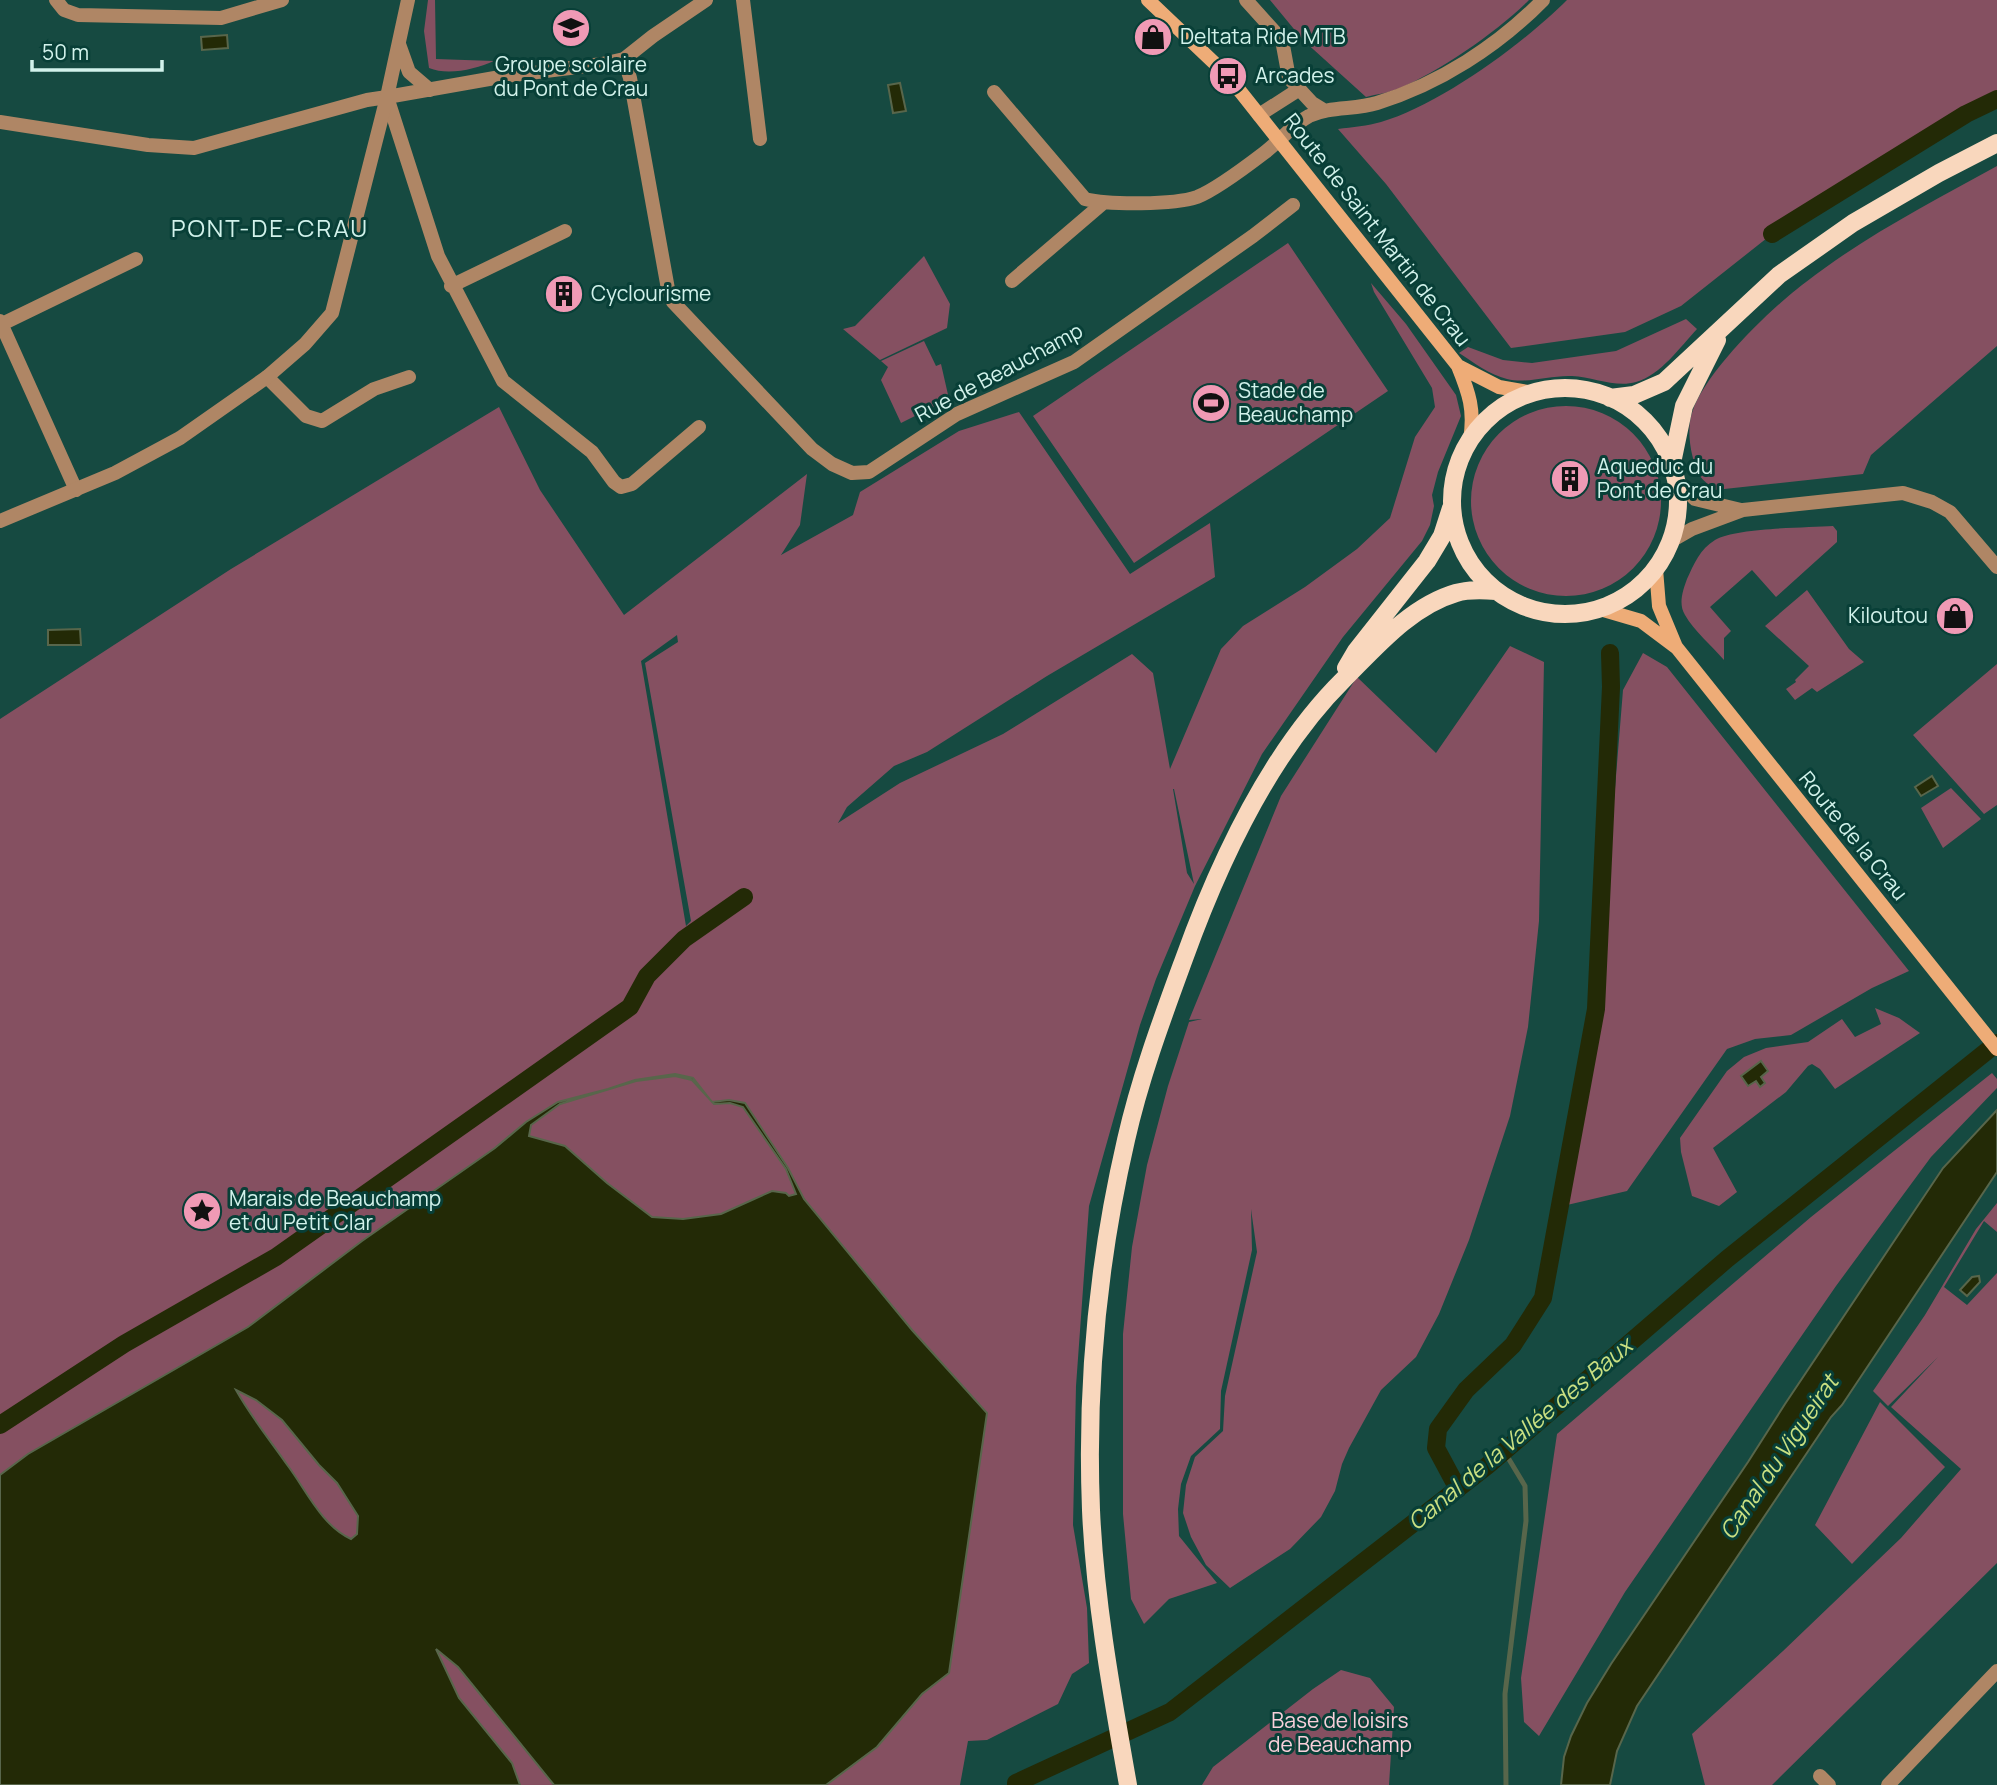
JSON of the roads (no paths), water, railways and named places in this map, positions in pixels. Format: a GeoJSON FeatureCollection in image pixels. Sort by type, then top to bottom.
{"type":"FeatureCollection","features":[{"type":"Feature","properties":{"kind":"main road","name":"Route de Saint Martin de Crau"},"geometry":{"type":"LineString","coordinates":[[1148,0],[1214,61],[1458,366],[1471,399],[1473,422],[1470,440]]}},
{"type":"Feature","properties":{"kind":"main road"},"geometry":{"type":"LineString","coordinates":[[1610,398],[1634,395],[1664,382],[1722,331],[1779,275],[1853,223],[1939,173],[1997,144]]}},
{"type":"Feature","properties":{"kind":"main road"},"geometry":{"type":"LineString","coordinates":[[1672,463],[1684,406],[1722,331]]}},
{"type":"Feature","properties":{"kind":"main road","name":"Route de Saint Martin de Crau"},"geometry":{"type":"LineString","coordinates":[[1458,366],[1499,387],[1534,393]]}},
{"type":"Feature","properties":{"kind":"main road"},"geometry":{"type":"LineString","coordinates":[[1557,389],[1580,389],[1610,398],[1626,406],[1647,424],[1664,446],[1672,463],[1677,481],[1677,522],[1671,541],[1656,569],[1632,593],[1600,609],[1562,615],[1527,608],[1496,591],[1478,574],[1464,553],[1455,530],[1452,505],[1453,482],[1460,461],[1470,440],[1482,424],[1515,400],[1557,389]]}},
{"type":"Feature","properties":{"kind":"main road"},"geometry":{"type":"LineString","coordinates":[[1331,692],[1356,651],[1427,561],[1442,536],[1452,505]]}},
{"type":"Feature","properties":{"kind":"main road"},"geometry":{"type":"LineString","coordinates":[[1656,569],[1659,606],[1677,648]]}},
{"type":"Feature","properties":{"kind":"main road"},"geometry":{"type":"LineString","coordinates":[[1128,1785],[1105,1658],[1091,1512],[1090,1434],[1093,1356],[1102,1270],[1126,1138],[1153,1044],[1208,897],[1263,788],[1295,737],[1331,692],[1392,632],[1438,600],[1458,592],[1496,591]]}},
{"type":"Feature","properties":{"kind":"main road"},"geometry":{"type":"LineString","coordinates":[[1600,609],[1640,621],[1677,648]]}},
{"type":"Feature","properties":{"kind":"main road","name":"Route de la Crau"},"geometry":{"type":"LineString","coordinates":[[1677,648],[1997,1049]]}},
{"type":"Feature","properties":{"kind":"street"},"geometry":{"type":"LineString","coordinates":[[56,0],[64,10],[78,15],[221,18],[282,0]]}},
{"type":"Feature","properties":{"kind":"street"},"geometry":{"type":"LineString","coordinates":[[0,521],[115,473],[180,438],[267,377],[305,344],[332,313],[387,97],[408,0]]}},
{"type":"Feature","properties":{"kind":"street"},"geometry":{"type":"LineString","coordinates":[[0,122],[157,146],[194,148],[367,100],[624,59],[706,0]]}},
{"type":"Feature","properties":{"kind":"street"},"geometry":{"type":"LineString","coordinates":[[743,0],[760,139]]}},
{"type":"Feature","properties":{"kind":"street"},"geometry":{"type":"LineString","coordinates":[[1246,0],[1282,40],[1289,78],[1312,103],[1325,111]]}},
{"type":"Feature","properties":{"kind":"street"},"geometry":{"type":"LineString","coordinates":[[994,92],[1085,199],[1102,204],[1177,201],[1197,197],[1264,153],[1308,117],[1325,111],[1370,105],[1397,97],[1462,65],[1544,0]]}},
{"type":"Feature","properties":{"kind":"street"},"geometry":{"type":"LineString","coordinates":[[398,41],[409,72],[430,90]]}},
{"type":"Feature","properties":{"kind":"street","name":"Rue de Beauchamp"},"geometry":{"type":"LineString","coordinates":[[624,59],[630,78],[668,289],[673,302],[812,449],[832,464],[852,472],[869,472],[957,414],[1074,362],[1293,205]]}},
{"type":"Feature","properties":{"kind":"street"},"geometry":{"type":"LineString","coordinates":[[1259,115],[1298,90]]}},
{"type":"Feature","properties":{"kind":"street"},"geometry":{"type":"LineString","coordinates":[[387,97],[438,256],[451,286],[503,381],[592,452],[614,482],[621,487],[632,484],[699,427]]}},
{"type":"Feature","properties":{"kind":"street"},"geometry":{"type":"LineString","coordinates":[[1012,281],[1102,204]]}},
{"type":"Feature","properties":{"kind":"street"},"geometry":{"type":"LineString","coordinates":[[451,286],[565,231]]}},
{"type":"Feature","properties":{"kind":"street"},"geometry":{"type":"LineString","coordinates":[[76,490],[1,323],[136,259]]}},
{"type":"Feature","properties":{"kind":"street"},"geometry":{"type":"LineString","coordinates":[[267,377],[306,416],[321,421],[374,389],[409,377]]}},
{"type":"Feature","properties":{"kind":"street"},"geometry":{"type":"LineString","coordinates":[[1677,481],[1695,499],[1743,510]]}},
{"type":"Feature","properties":{"kind":"street"},"geometry":{"type":"LineString","coordinates":[[1671,541],[1692,529],[1743,510],[1903,494],[1917,496],[1950,512],[1997,567]]}},
{"type":"Feature","properties":{"kind":"street"},"geometry":{"type":"LineString","coordinates":[[1888,1785],[1997,1671]]}},
{"type":"Feature","properties":{"kind":"water"},"geometry":{"type":"Polygon","coordinates":[[[227,35],[228,48],[202,50],[201,37],[227,35]]]}},
{"type":"Feature","properties":{"kind":"water"},"geometry":{"type":"Polygon","coordinates":[[[900,83],[906,111],[893,113],[888,85],[900,83]]]}},
{"type":"Feature","properties":{"kind":"water"},"geometry":{"type":"Polygon","coordinates":[[[80,629],[81,645],[48,645],[48,630],[80,629]]]}},
{"type":"Feature","properties":{"kind":"water"},"geometry":{"type":"Polygon","coordinates":[[[1932,776],[1938,786],[1921,796],[1915,787],[1932,776]]]}},
{"type":"Feature","properties":{"kind":"water"},"geometry":{"type":"Polygon","coordinates":[[[1761,1061],[1768,1071],[1761,1077],[1765,1083],[1760,1087],[1756,1081],[1748,1086],[1741,1076],[1761,1061]]]}},
{"type":"Feature","properties":{"kind":"water"},"geometry":{"type":"Polygon","coordinates":[[[675,1074],[693,1078],[711,1101],[692,1080],[675,1076],[636,1081],[560,1104],[531,1125],[529,1136],[565,1146],[607,1183],[652,1217],[683,1219],[721,1214],[772,1191],[789,1196],[796,1194],[786,1169],[743,1107],[712,1102],[729,1100],[745,1103],[788,1168],[804,1199],[912,1330],[987,1413],[949,1673],[922,1694],[877,1747],[826,1785],[554,1785],[458,1667],[436,1649],[459,1698],[512,1763],[520,1785],[0,1785],[0,1475],[28,1454],[248,1327],[362,1241],[495,1148],[526,1122],[558,1102],[635,1080],[675,1074]],[[236,1390],[315,1507],[331,1525],[351,1539],[357,1534],[358,1516],[337,1483],[282,1420],[256,1400],[236,1390]]]}},
{"type":"Feature","properties":{"kind":"water","name":"Canal du Vigueirat"},"geometry":{"type":"Polygon","coordinates":[[[1997,1110],[1997,1172],[1637,1706],[1617,1751],[1610,1785],[1561,1785],[1564,1757],[1571,1736],[1611,1664],[1943,1168],[1997,1110]]]}},
{"type":"Feature","properties":{"kind":"water"},"geometry":{"type":"Polygon","coordinates":[[[1979,1276],[1980,1282],[1967,1296],[1960,1290],[1972,1277],[1979,1276]]]}},
{"type":"Feature","properties":{"kind":"waterway"},"geometry":{"type":"LineString","coordinates":[[1772,234],[1966,114],[1997,99]]}},
{"type":"Feature","properties":{"kind":"waterway"},"geometry":{"type":"LineString","coordinates":[[1458,1489],[1436,1448],[1438,1429],[1466,1390],[1513,1345],[1543,1298],[1596,1009],[1611,687],[1610,653]]}},
{"type":"Feature","properties":{"kind":"waterway"},"geometry":{"type":"LineString","coordinates":[[0,1425],[124,1344],[276,1257],[630,1007],[647,976],[684,939],[744,897]]}},
{"type":"Feature","properties":{"kind":"waterway","name":"Canal de la Vallée des Baux"},"geometry":{"type":"LineString","coordinates":[[1016,1785],[1170,1712],[1487,1466],[1727,1259],[1997,1043]]}},
{"type":"Feature","properties":{"kind":"waterway"},"geometry":{"type":"LineString","coordinates":[[1504,1451],[1525,1486],[1526,1521],[1505,1694],[1506,1785]]}},
{"type":"Feature","properties":{"kind":"place","name":"Groupe scolaire du Pont de Crau"},"geometry":{"type":"Point","coordinates":[571,28]}},
{"type":"Feature","properties":{"kind":"place","name":"Deltata Ride MTB"},"geometry":{"type":"Point","coordinates":[1153,37]}},
{"type":"Feature","properties":{"kind":"place","name":"Arcades"},"geometry":{"type":"Point","coordinates":[1228,76]}},
{"type":"Feature","properties":{"kind":"place","name":"Cyclourisme"},"geometry":{"type":"Point","coordinates":[564,294]}},
{"type":"Feature","properties":{"kind":"place","name":"Stade de Beauchamp"},"geometry":{"type":"Point","coordinates":[1211,403]}},
{"type":"Feature","properties":{"kind":"place","name":"Aqueduc du Pont de Crau"},"geometry":{"type":"Point","coordinates":[1570,479]}},
{"type":"Feature","properties":{"kind":"place","name":"Kiloutou"},"geometry":{"type":"Point","coordinates":[1955,616]}},
{"type":"Feature","properties":{"kind":"place","name":"Marais de Beauchamp et du Petit Clar"},"geometry":{"type":"Point","coordinates":[202,1211]}},
{"type":"Feature","properties":{"kind":"district","name":"PONT-DE-CRAU"},"geometry":{"type":"Point","coordinates":[270,229]}},
{"type":"Feature","properties":{"kind":"park label","name":"Base de loisirs de Beauchamp"},"geometry":{"type":"Point","coordinates":[1340,1733]}}]}
